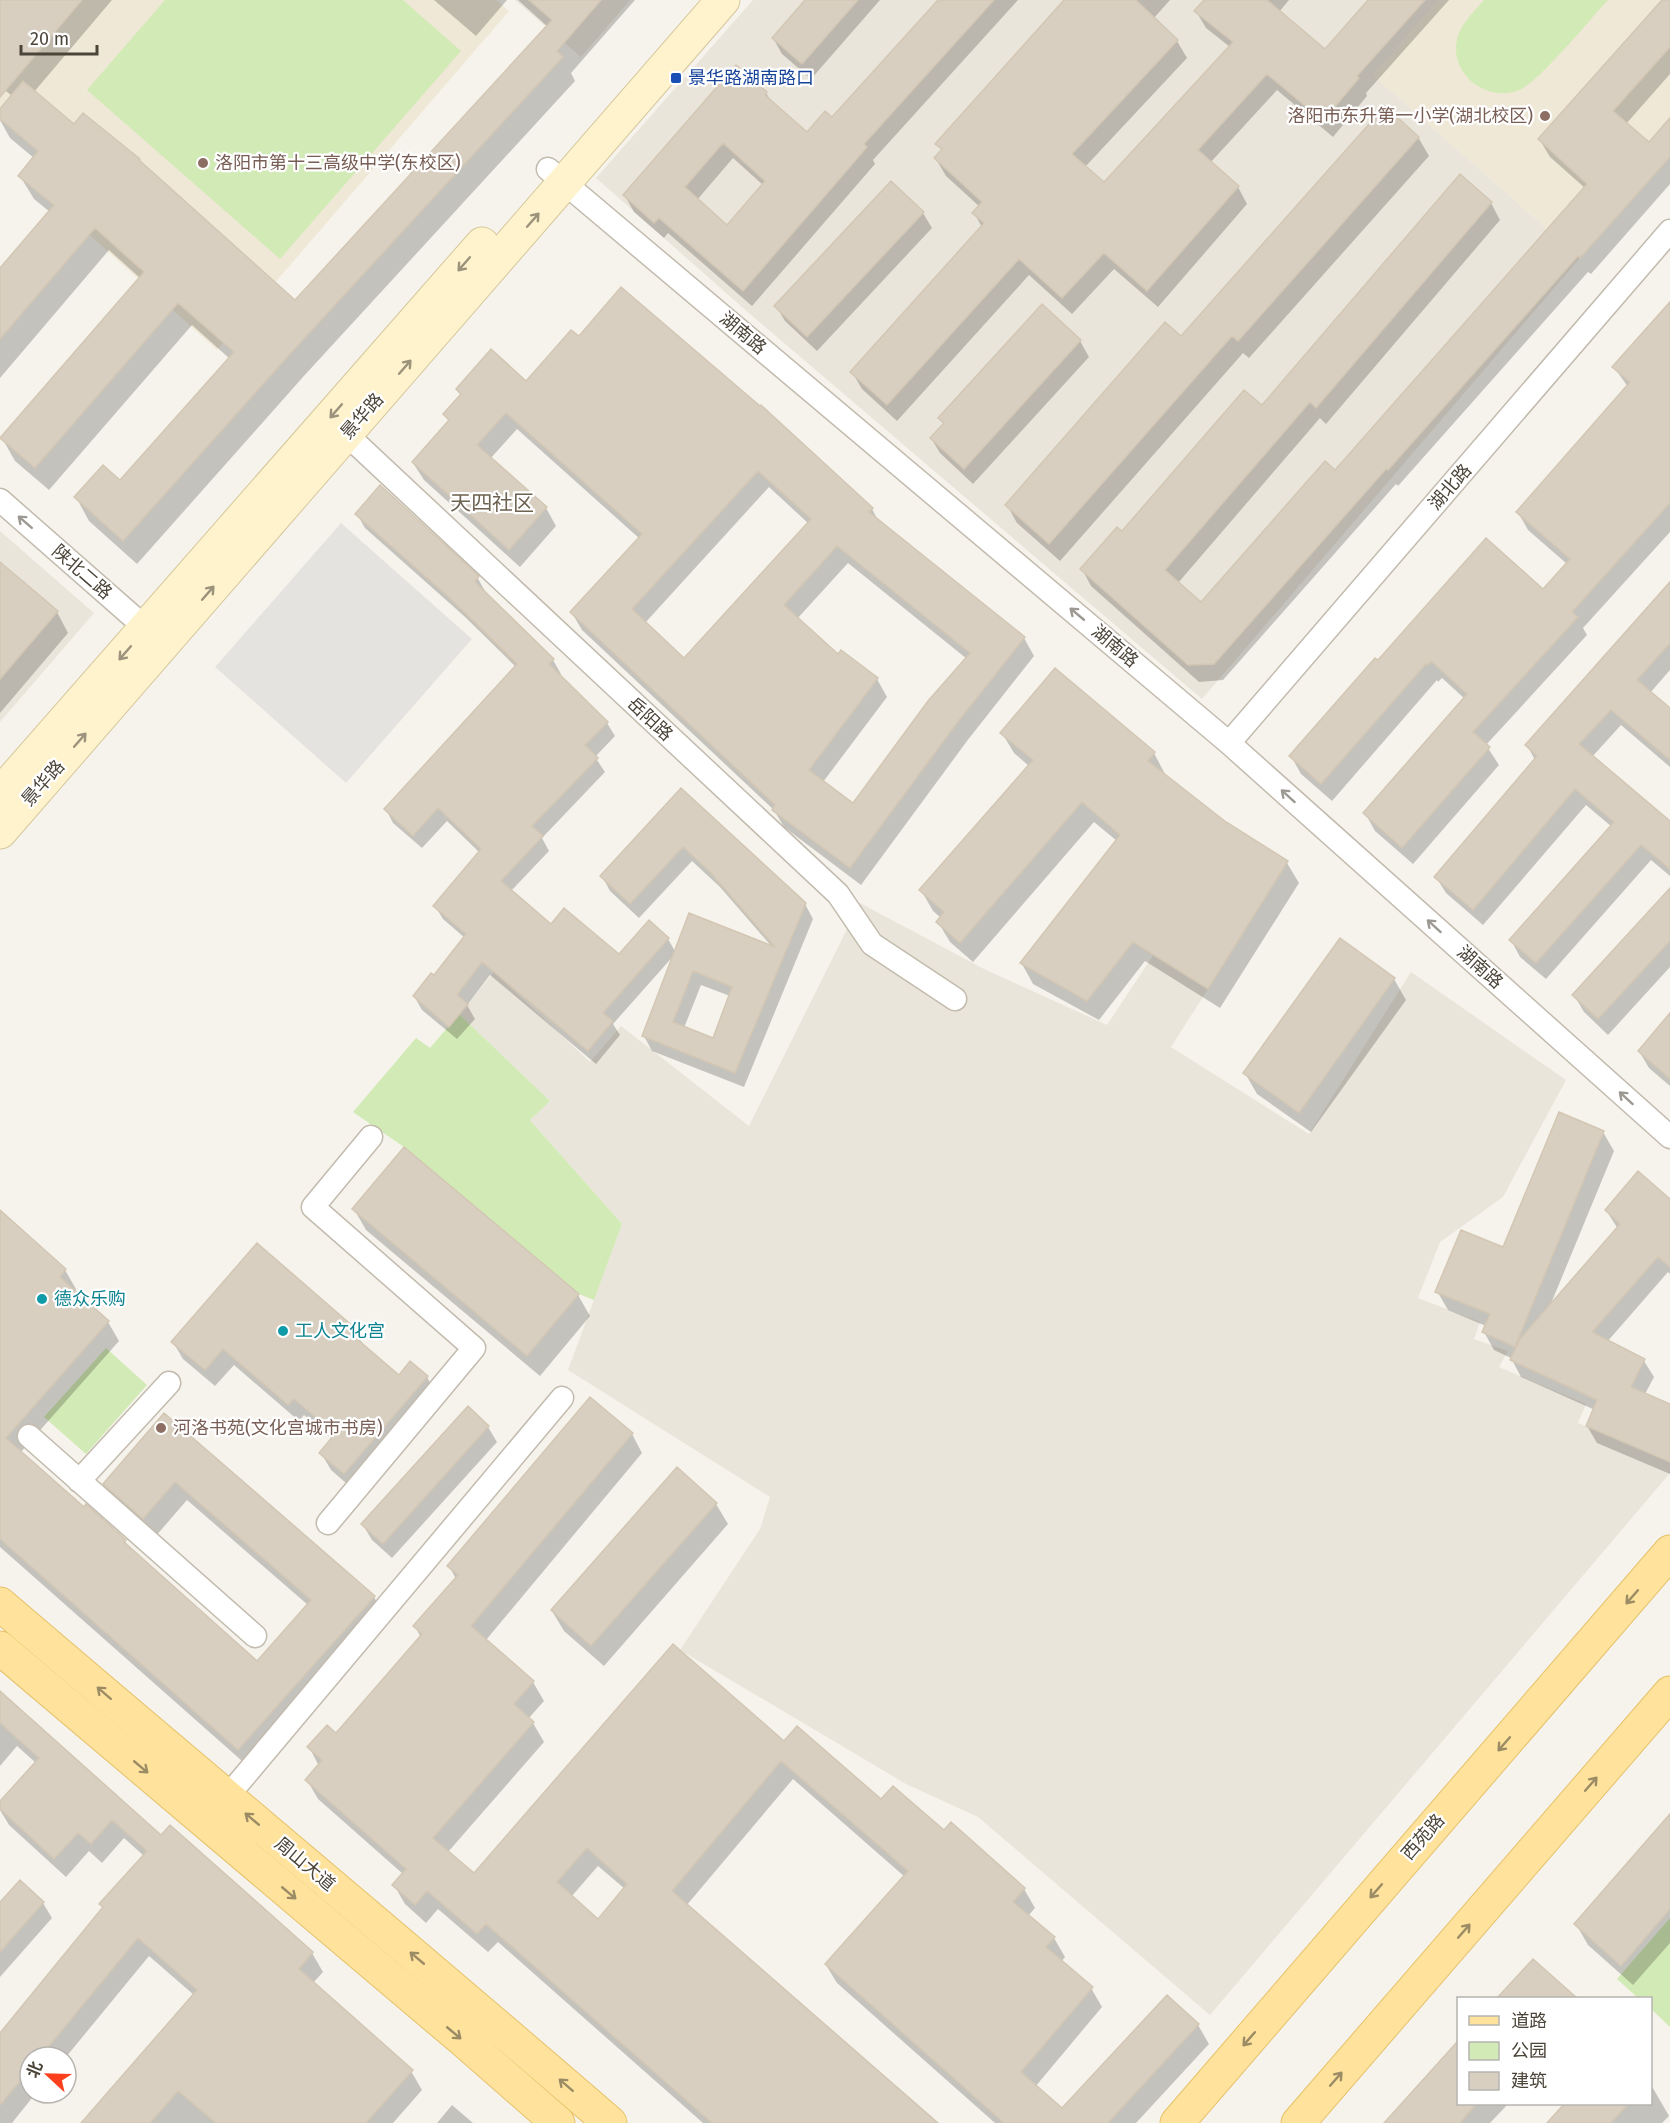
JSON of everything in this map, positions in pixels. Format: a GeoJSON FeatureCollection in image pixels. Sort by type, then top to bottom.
{"type":"FeatureCollection","features":[{"type":"Feature","properties":{"kind":"main road","name":"景华路"},"geometry":{"type":"LineString","coordinates":[[0,794],[155,636],[346,435],[698,0]]}},
{"type":"Feature","properties":{"kind":"main road","name":"景华路"},"geometry":{"type":"LineString","coordinates":[[0,832],[155,636],[556,176],[723,0]]}},
{"type":"Feature","properties":{"kind":"main road","name":"西苑路"},"geometry":{"type":"LineString","coordinates":[[1176,2123],[1670,1552]]}},
{"type":"Feature","properties":{"kind":"main road","name":"周山大道"},"geometry":{"type":"LineString","coordinates":[[0,1604],[226,1798],[477,2007],[610,2123]]}},
{"type":"Feature","properties":{"kind":"main road","name":"周山大道"},"geometry":{"type":"LineString","coordinates":[[0,1648],[558,2123]]}},
{"type":"Feature","properties":{"kind":"main road"},"geometry":{"type":"LineString","coordinates":[[1298,2123],[1670,1693]]}},
{"type":"Feature","properties":{"kind":"street","name":"湖南路"},"geometry":{"type":"LineString","coordinates":[[556,176],[1229,743],[1670,1137]]}},
{"type":"Feature","properties":{"kind":"street","name":"湖北路"},"geometry":{"type":"LineString","coordinates":[[1229,743],[1670,231]]}},
{"type":"Feature","properties":{"kind":"street","name":"岳阳路"},"geometry":{"type":"LineString","coordinates":[[346,435],[838,894],[872,944],[955,999]]}},
{"type":"Feature","properties":{"kind":"street","name":"陕北二路"},"geometry":{"type":"LineString","coordinates":[[0,500],[155,636]]}},
{"type":"Feature","properties":{"kind":"street"},"geometry":{"type":"LineString","coordinates":[[328,1523],[474,1348],[313,1207],[371,1137]]}},
{"type":"Feature","properties":{"kind":"street"},"geometry":{"type":"LineString","coordinates":[[79,1481],[169,1383]]}},
{"type":"Feature","properties":{"kind":"street"},"geometry":{"type":"LineString","coordinates":[[226,1798],[562,1398]]}},
{"type":"Feature","properties":{"kind":"street"},"geometry":{"type":"LineString","coordinates":[[29,1436],[255,1636]]}},
{"type":"Feature","properties":{"kind":"shaded area","name":"洛阳市第十三高级中学(东校区)"},"geometry":{"type":"Polygon","coordinates":[[[0,0],[496,0],[509,11],[217,350],[83,229],[18,176],[39,150],[0,119],[0,0]]]}},
{"type":"Feature","properties":{"kind":"shaded area"},"geometry":{"type":"Polygon","coordinates":[[[515,0],[630,0],[581,57],[515,0]]]}},
{"type":"Feature","properties":{"kind":"shaded area"},"geometry":{"type":"Polygon","coordinates":[[[753,0],[1439,0],[1373,75],[1580,258],[1202,699],[751,315],[596,178],[753,0]]]}},
{"type":"Feature","properties":{"kind":"shaded area","name":"洛阳市东升第一小学(湖北校区)"},"geometry":{"type":"Polygon","coordinates":[[[1439,0],[1670,0],[1670,157],[1580,258],[1373,75],[1439,0]]]}},
{"type":"Feature","properties":{"kind":"shaded area"},"geometry":{"type":"Polygon","coordinates":[[[341,523],[472,639],[346,783],[215,667],[341,523]]]}},
{"type":"Feature","properties":{"kind":"shaded area"},"geometry":{"type":"Polygon","coordinates":[[[0,531],[94,613],[0,722],[0,531]]]}},
{"type":"Feature","properties":{"kind":"shaded area"},"geometry":{"type":"Polygon","coordinates":[[[860,903],[984,969],[1107,1025],[1154,954],[1208,989],[1171,1047],[1309,1134],[1411,972],[1566,1080],[1503,1197],[1440,1242],[1418,1298],[1480,1322],[1474,1339],[1508,1351],[1499,1367],[1586,1404],[1578,1423],[1670,1462],[1670,1473],[1210,2015],[978,1817],[906,1784],[680,1650],[760,1529],[770,1497],[568,1370],[622,1224],[530,1120],[550,1101],[459,1014],[494,972],[590,1062],[621,1026],[749,1126],[860,903]]]}},
{"type":"Feature","properties":{"kind":"green space"},"geometry":{"type":"Polygon","coordinates":[[[165,0],[403,0],[461,51],[280,259],[87,90],[165,0]]]}},
{"type":"Feature","properties":{"kind":"green space"},"geometry":{"type":"Polygon","coordinates":[[[1484,0],[1608,0],[1537,77],[1517,91],[1504,93],[1491,92],[1470,80],[1457,59],[1456,46],[1459,33],[1484,0]]]}},
{"type":"Feature","properties":{"kind":"green space"},"geometry":{"type":"Polygon","coordinates":[[[459,1014],[550,1101],[530,1120],[622,1224],[594,1300],[579,1294],[404,1147],[353,1112],[416,1038],[430,1048],[459,1014]]]}},
{"type":"Feature","properties":{"kind":"green space"},"geometry":{"type":"Polygon","coordinates":[[[106,1348],[147,1385],[86,1454],[44,1417],[106,1348]]]}},
{"type":"Feature","properties":{"kind":"green space"},"geometry":{"type":"Polygon","coordinates":[[[1670,1918],[1670,2027],[1652,2010],[1652,1997],[1637,1997],[1617,1979],[1670,1918]]]}},
{"type":"Feature","properties":{"kind":"building"},"geometry":{"type":"Polygon","coordinates":[[[0,0],[82,0],[0,97],[0,0]]]}},
{"type":"Feature","properties":{"kind":"building"},"geometry":{"type":"Polygon","coordinates":[[[529,0],[601,0],[557,51],[563,57],[290,354],[123,541],[74,497],[103,465],[120,480],[234,352],[178,303],[35,468],[0,438],[144,272],[95,228],[0,339],[0,268],[54,205],[18,176],[38,151],[0,119],[0,109],[23,81],[74,124],[83,113],[140,159],[295,300],[552,20],[529,0]]]}},
{"type":"Feature","properties":{"kind":"building"},"geometry":{"type":"Polygon","coordinates":[[[805,0],[858,0],[802,64],[772,38],[805,0]]]}},
{"type":"Feature","properties":{"kind":"building"},"geometry":{"type":"Polygon","coordinates":[[[938,0],[994,0],[864,144],[867,147],[743,291],[659,218],[654,223],[623,195],[736,65],[767,92],[765,95],[807,132],[825,111],[832,117],[938,0]],[[723,143],[685,187],[727,225],[765,181],[723,143]]]}},
{"type":"Feature","properties":{"kind":"building"},"geometry":{"type":"Polygon","coordinates":[[[1064,0],[1136,0],[1178,40],[1072,154],[1104,182],[1233,42],[1194,11],[1204,0],[1267,0],[1325,49],[1368,0],[1425,0],[1357,76],[1359,78],[1323,121],[1267,74],[1198,150],[1239,186],[1147,291],[1104,253],[1062,298],[1019,259],[887,405],[850,372],[984,223],[972,213],[982,202],[934,158],[942,149],[935,144],[1064,0]]]}},
{"type":"Feature","properties":{"kind":"building"},"geometry":{"type":"Polygon","coordinates":[[[1662,0],[1670,0],[1670,47],[1613,111],[1649,142],[1670,118],[1670,157],[1580,258],[1578,256],[1388,470],[1386,469],[1214,664],[1188,665],[1080,569],[1117,527],[1122,531],[1244,390],[1262,405],[1460,174],[1492,202],[1316,408],[1310,402],[1165,570],[1201,602],[1325,461],[1335,470],[1587,184],[1538,139],[1662,0]]]}},
{"type":"Feature","properties":{"kind":"building"},"geometry":{"type":"Polygon","coordinates":[[[1385,106],[1419,137],[1238,341],[1232,336],[1049,544],[1005,505],[1165,322],[1181,336],[1385,106]]]}},
{"type":"Feature","properties":{"kind":"building"},"geometry":{"type":"Polygon","coordinates":[[[891,181],[924,212],[807,337],[774,306],[891,181]]]}},
{"type":"Feature","properties":{"kind":"building"},"geometry":{"type":"Polygon","coordinates":[[[621,287],[761,405],[873,508],[869,512],[1025,637],[957,723],[850,868],[772,810],[775,805],[570,612],[642,534],[506,413],[477,445],[547,507],[509,550],[412,462],[449,420],[443,414],[461,394],[456,389],[491,349],[526,381],[571,330],[579,336],[621,287]],[[758,471],[632,609],[684,658],[811,519],[758,471]],[[837,546],[784,605],[838,654],[841,650],[878,678],[809,770],[853,803],[928,701],[970,653],[837,546]]]}},
{"type":"Feature","properties":{"kind":"building"},"geometry":{"type":"Polygon","coordinates":[[[1670,302],[1670,503],[1572,612],[1578,617],[1473,732],[1490,747],[1402,848],[1363,813],[1467,694],[1431,661],[1321,784],[1289,756],[1375,658],[1378,660],[1486,538],[1543,589],[1570,559],[1516,512],[1630,382],[1612,367],[1670,302]]]}},
{"type":"Feature","properties":{"kind":"building"},"geometry":{"type":"Polygon","coordinates":[[[1042,304],[1081,340],[964,469],[930,438],[944,423],[938,418],[1042,304]]]}},
{"type":"Feature","properties":{"kind":"building"},"geometry":{"type":"Polygon","coordinates":[[[380,485],[479,576],[475,582],[554,659],[549,664],[608,722],[585,745],[598,758],[532,826],[543,836],[501,881],[551,924],[564,908],[619,954],[649,920],[669,938],[603,1013],[613,1021],[588,1051],[482,962],[457,995],[468,1004],[449,1027],[413,996],[431,973],[434,975],[466,934],[433,906],[481,849],[438,808],[413,836],[384,809],[517,664],[454,602],[355,514],[380,485]]]}},
{"type":"Feature","properties":{"kind":"building"},"geometry":{"type":"Polygon","coordinates":[[[0,562],[58,611],[0,679],[0,562]]]}},
{"type":"Feature","properties":{"kind":"building"},"geometry":{"type":"Polygon","coordinates":[[[1670,582],[1670,643],[1637,680],[1670,708],[1670,760],[1611,710],[1579,744],[1670,821],[1670,869],[1641,845],[1536,963],[1509,940],[1614,822],[1575,789],[1473,910],[1434,877],[1537,756],[1525,745],[1670,582]]]}},
{"type":"Feature","properties":{"kind":"building"},"geometry":{"type":"Polygon","coordinates":[[[1055,668],[1155,752],[1148,761],[1226,822],[1288,861],[1208,989],[1133,942],[1087,1001],[1020,963],[1120,835],[1082,802],[960,943],[936,922],[944,912],[919,890],[1033,760],[1000,733],[1055,668]]]}},
{"type":"Feature","properties":{"kind":"building"},"geometry":{"type":"Polygon","coordinates":[[[681,788],[806,903],[735,1073],[642,1036],[689,913],[775,947],[710,872],[683,847],[630,904],[600,876],[681,788]],[[693,971],[673,1022],[713,1038],[732,987],[693,971]]]}},
{"type":"Feature","properties":{"kind":"building"},"geometry":{"type":"Polygon","coordinates":[[[1670,888],[1670,941],[1598,1019],[1572,995],[1670,888]]]}},
{"type":"Feature","properties":{"kind":"building"},"geometry":{"type":"Polygon","coordinates":[[[1340,938],[1395,978],[1299,1113],[1243,1073],[1340,938]]]}},
{"type":"Feature","properties":{"kind":"building"},"geometry":{"type":"Polygon","coordinates":[[[1670,1013],[1670,1079],[1638,1051],[1670,1013]]]}},
{"type":"Feature","properties":{"kind":"building"},"geometry":{"type":"Polygon","coordinates":[[[1559,1112],[1604,1131],[1515,1347],[1482,1332],[1490,1314],[1435,1292],[1461,1230],[1503,1247],[1559,1112]]]}},
{"type":"Feature","properties":{"kind":"building"},"geometry":{"type":"Polygon","coordinates":[[[404,1147],[579,1294],[527,1356],[352,1209],[404,1147]]]}},
{"type":"Feature","properties":{"kind":"building"},"geometry":{"type":"Polygon","coordinates":[[[1638,1171],[1670,1199],[1670,1267],[1658,1257],[1592,1332],[1645,1359],[1631,1387],[1670,1404],[1670,1462],[1586,1426],[1597,1400],[1510,1360],[1520,1339],[1620,1224],[1605,1210],[1638,1171]]]}},
{"type":"Feature","properties":{"kind":"building"},"geometry":{"type":"Polygon","coordinates":[[[0,1210],[66,1269],[60,1277],[109,1321],[6,1438],[84,1507],[86,1504],[126,1540],[124,1542],[257,1661],[311,1600],[175,1482],[143,1519],[103,1484],[164,1413],[375,1596],[238,1750],[0,1539],[0,1210]]]}},
{"type":"Feature","properties":{"kind":"building"},"geometry":{"type":"Polygon","coordinates":[[[257,1243],[355,1328],[350,1333],[399,1375],[410,1361],[428,1376],[344,1474],[319,1453],[335,1434],[294,1399],[288,1405],[223,1349],[205,1370],[171,1342],[257,1243]]]}},
{"type":"Feature","properties":{"kind":"building"},"geometry":{"type":"Polygon","coordinates":[[[590,1397],[633,1433],[471,1626],[534,1681],[514,1704],[534,1722],[433,1838],[474,1873],[673,1644],[784,1741],[797,1726],[881,1799],[893,1786],[944,1830],[951,1822],[1025,1888],[1013,1902],[1055,1937],[1046,1947],[1093,1987],[1021,2072],[1062,2108],[1167,1995],[1199,2024],[1108,2123],[1004,2123],[825,1964],[908,1871],[781,1761],[672,1891],[938,2123],[712,2123],[486,1924],[477,1934],[427,1891],[415,1905],[392,1885],[406,1869],[305,1780],[322,1760],[307,1747],[327,1725],[336,1733],[422,1634],[413,1626],[458,1575],[447,1566],[590,1397]],[[587,1848],[557,1882],[598,1919],[627,1884],[587,1848]]]}},
{"type":"Feature","properties":{"kind":"building"},"geometry":{"type":"Polygon","coordinates":[[[468,1406],[489,1426],[383,1544],[361,1524],[468,1406]]]}},
{"type":"Feature","properties":{"kind":"building"},"geometry":{"type":"Polygon","coordinates":[[[677,1467],[717,1503],[591,1646],[551,1610],[677,1467]]]}},
{"type":"Feature","properties":{"kind":"building"},"geometry":{"type":"Polygon","coordinates":[[[0,1691],[161,1835],[170,1825],[313,1952],[299,1969],[413,2070],[366,2123],[216,2123],[178,2091],[150,2123],[81,2123],[197,1990],[138,1938],[50,2045],[18,2045],[18,2083],[0,2105],[0,2033],[103,1907],[99,1904],[147,1851],[112,1820],[91,1844],[78,1833],[54,1859],[0,1809],[0,1801],[39,1758],[0,1723],[0,1691]]]}},
{"type":"Feature","properties":{"kind":"building"},"geometry":{"type":"Polygon","coordinates":[[[1670,1814],[1670,1909],[1621,1966],[1574,1924],[1670,1814]]]}},
{"type":"Feature","properties":{"kind":"building"},"geometry":{"type":"Polygon","coordinates":[[[20,1880],[44,1902],[0,1952],[0,1902],[20,1880]]]}},
{"type":"Feature","properties":{"kind":"building"},"geometry":{"type":"Polygon","coordinates":[[[1533,1959],[1576,1997],[1498,1997],[1533,1959]]]}},
{"type":"Feature","properties":{"kind":"building"},"geometry":{"type":"Polygon","coordinates":[[[1457,2042],[1457,2105],[1475,2105],[1460,2123],[1384,2123],[1457,2042]]]}},
{"type":"Feature","properties":{"kind":"building"},"geometry":{"type":"Polygon","coordinates":[[[1563,2105],[1627,2105],[1611,2123],[1547,2123],[1563,2105]]]}},
{"type":"Feature","properties":{"kind":"place","name":"景华路湖南路口"},"geometry":{"type":"Point","coordinates":[676,78]}},
{"type":"Feature","properties":{"kind":"place","name":"洛阳市东升第一小学(湖北校区)"},"geometry":{"type":"Point","coordinates":[1545,116]}},
{"type":"Feature","properties":{"kind":"place","name":"洛阳市第十三高级中学(东校区)"},"geometry":{"type":"Point","coordinates":[203,163]}},
{"type":"Feature","properties":{"kind":"place","name":"德众乐购"},"geometry":{"type":"Point","coordinates":[42,1299]}},
{"type":"Feature","properties":{"kind":"place","name":"工人文化宫"},"geometry":{"type":"Point","coordinates":[283,1331]}},
{"type":"Feature","properties":{"kind":"place","name":"河洛书苑(文化宫城市书房)"},"geometry":{"type":"Point","coordinates":[161,1428]}},
{"type":"Feature","properties":{"kind":"district","name":"天四社区"},"geometry":{"type":"Point","coordinates":[492,503]}}]}
